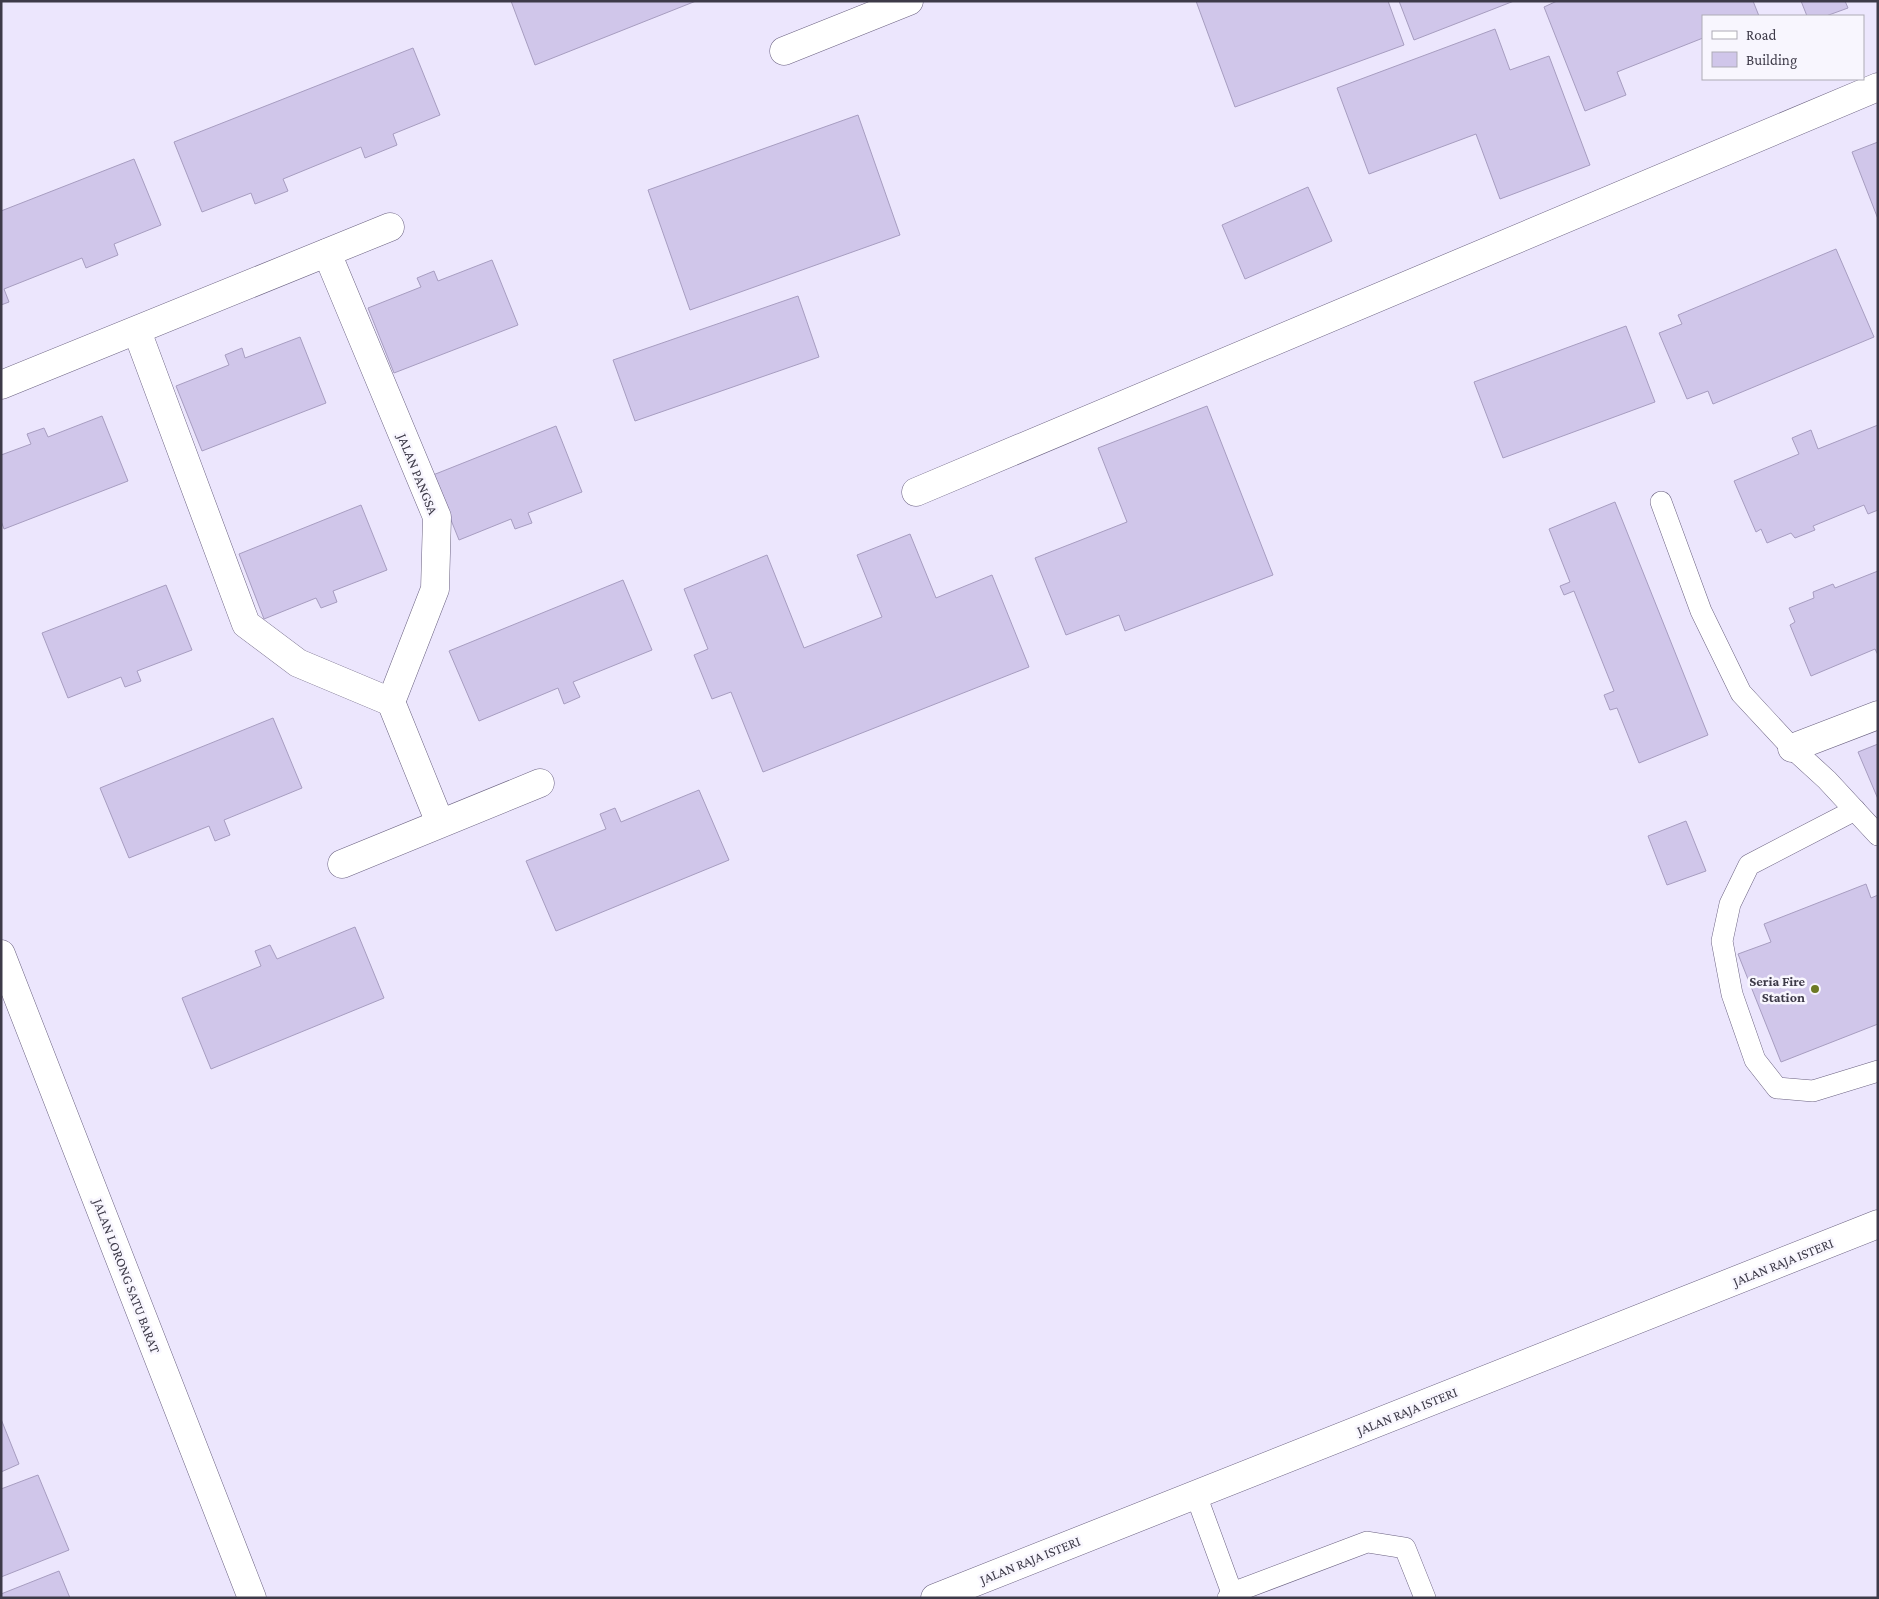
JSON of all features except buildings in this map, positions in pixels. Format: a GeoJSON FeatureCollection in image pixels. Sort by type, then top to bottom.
{"type":"FeatureCollection","features":[{"type":"Feature","properties":{"kind":"street"},"geometry":{"type":"LineString","coordinates":[[784,50],[909,1]]}},
{"type":"Feature","properties":{"kind":"street"},"geometry":{"type":"LineString","coordinates":[[916,492],[1878,87]]}},
{"type":"Feature","properties":{"kind":"street"},"geometry":{"type":"LineString","coordinates":[[1,386],[390,227]]}},
{"type":"Feature","properties":{"kind":"street","name":"JALAN PANGSA"},"geometry":{"type":"LineString","coordinates":[[327,253],[437,516],[435,589],[391,702]]}},
{"type":"Feature","properties":{"kind":"street"},"geometry":{"type":"LineString","coordinates":[[137,331],[246,624],[298,663],[391,702],[440,823]]}},
{"type":"Feature","properties":{"kind":"street"},"geometry":{"type":"LineString","coordinates":[[1792,748],[1878,715]]}},
{"type":"Feature","properties":{"kind":"street"},"geometry":{"type":"LineString","coordinates":[[342,864],[540,783]]}},
{"type":"Feature","properties":{"kind":"street","name":"JALAN LORONG SATU BARAT"},"geometry":{"type":"LineString","coordinates":[[4,970],[252,1598]]}},
{"type":"Feature","properties":{"kind":"street","name":"JALAN RAJA ISTERI"},"geometry":{"type":"LineString","coordinates":[[935,1598],[969,1592],[1196,1495],[1874,1229]]}},
{"type":"Feature","properties":{"kind":"lane"},"geometry":{"type":"LineString","coordinates":[[1661,502],[1702,611],[1741,693],[1878,835]]}},
{"type":"Feature","properties":{"kind":"lane"},"geometry":{"type":"LineString","coordinates":[[1855,810],[1749,865],[1730,904],[1722,941],[1732,994],[1755,1060],[1777,1088],[1813,1091],[1878,1071]]}},
{"type":"Feature","properties":{"kind":"lane"},"geometry":{"type":"LineString","coordinates":[[1196,1495],[1230,1595],[1367,1542],[1405,1548],[1425,1598]]}},
{"type":"Feature","properties":{"kind":"place","name":"Seria Fire Station"},"geometry":{"type":"Point","coordinates":[1815,989]}}]}
